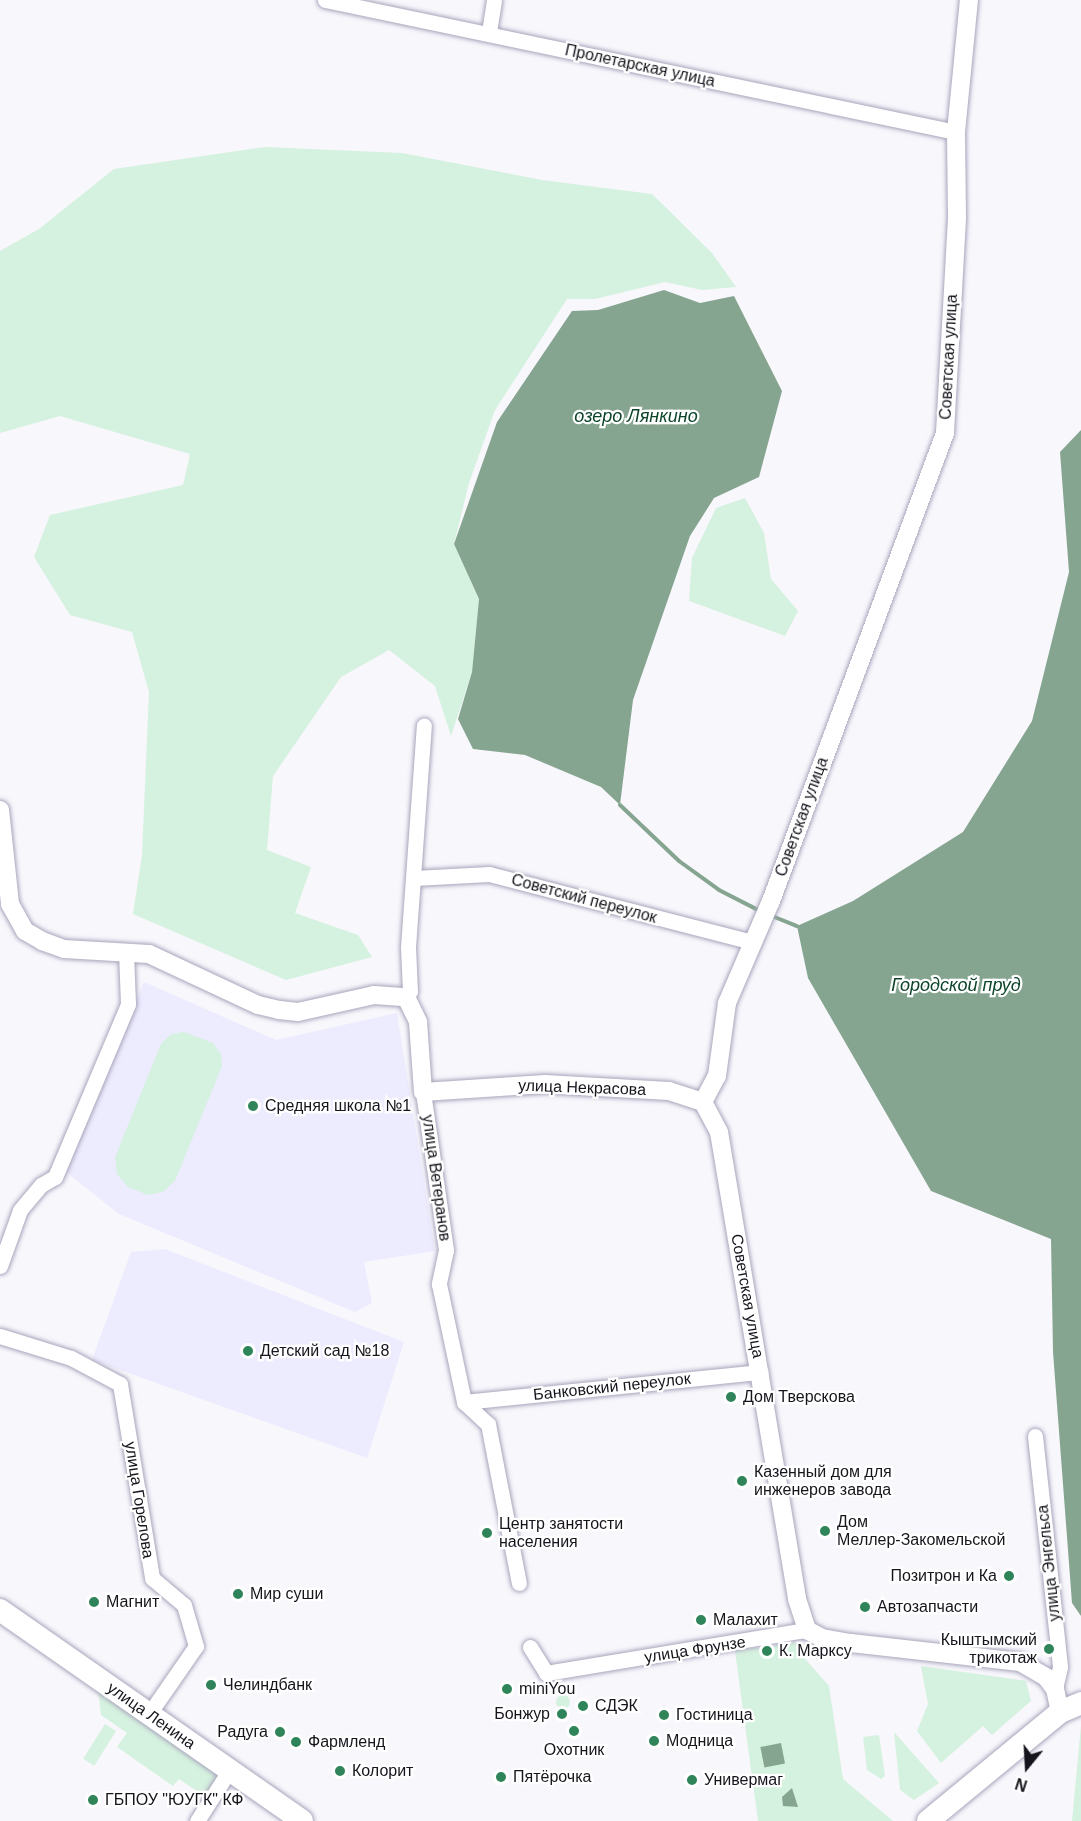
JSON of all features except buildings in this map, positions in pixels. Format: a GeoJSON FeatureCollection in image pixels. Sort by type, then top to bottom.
{"type":"FeatureCollection","features":[{"type":"Feature","properties":{"kind":"main road","name":"улица Ленина"},"geometry":{"type":"LineString","coordinates":[[0,1610],[302,1821]]}},
{"type":"Feature","properties":{"kind":"main road"},"geometry":{"type":"LineString","coordinates":[[928,1821],[1060,1712],[1081,1703]]}},
{"type":"Feature","properties":{"kind":"street","name":"Пролетарская улица"},"geometry":{"type":"LineString","coordinates":[[324,0],[489,32],[956,132]]}},
{"type":"Feature","properties":{"kind":"street"},"geometry":{"type":"LineString","coordinates":[[489,32],[494,0]]}},
{"type":"Feature","properties":{"kind":"street","name":"Советская улица"},"geometry":{"type":"LineString","coordinates":[[807,1630],[797,1599],[719,1132],[703,1102],[717,1076],[727,1003],[771,901],[945,433],[957,216],[956,132],[969,0]]}},
{"type":"Feature","properties":{"kind":"street"},"geometry":{"type":"LineString","coordinates":[[0,810],[10,904],[25,931],[64,949],[149,954],[171,961],[258,1005],[279,1010],[298,1012],[393,993],[406,998],[410,991],[408,947],[424,726]]}},
{"type":"Feature","properties":{"kind":"street","name":"Советский переулок"},"geometry":{"type":"LineString","coordinates":[[414,878],[489,874],[752,942]]}},
{"type":"Feature","properties":{"kind":"street"},"geometry":{"type":"LineString","coordinates":[[0,1266],[20,1210],[41,1185],[55,1177],[128,1004],[126,953]]}},
{"type":"Feature","properties":{"kind":"street","name":"улица Ветеранов"},"geometry":{"type":"LineString","coordinates":[[406,998],[418,1022],[423,1092],[446,1250],[439,1284],[464,1402]]}},
{"type":"Feature","properties":{"kind":"street","name":"улица Некрасова"},"geometry":{"type":"LineString","coordinates":[[423,1092],[545,1083],[669,1091],[703,1102]]}},
{"type":"Feature","properties":{"kind":"street","name":"улица Горелова"},"geometry":{"type":"LineString","coordinates":[[0,1336],[71,1358],[120,1384],[152,1578],[184,1605],[196,1646],[149,1714]]}},
{"type":"Feature","properties":{"kind":"street","name":"Банковский переулок"},"geometry":{"type":"LineString","coordinates":[[464,1402],[760,1372]]}},
{"type":"Feature","properties":{"kind":"street"},"geometry":{"type":"LineString","coordinates":[[464,1402],[488,1424],[519,1583]]}},
{"type":"Feature","properties":{"kind":"street","name":"улица Энгельса"},"geometry":{"type":"LineString","coordinates":[[1035,1436],[1060,1667],[1055,1689]]}},
{"type":"Feature","properties":{"kind":"street","name":"улица Фрунзе"},"geometry":{"type":"LineString","coordinates":[[530,1647],[546,1673],[807,1630],[822,1638],[851,1643],[1003,1658],[1035,1669],[1055,1689]]}},
{"type":"Feature","properties":{"kind":"street"},"geometry":{"type":"LineString","coordinates":[[1055,1689],[1060,1712]]}},
{"type":"Feature","properties":{"kind":"street"},"geometry":{"type":"LineString","coordinates":[[197,1821],[229,1771]]}},
{"type":"Feature","properties":{"kind":"shaded area"},"geometry":{"type":"Polygon","coordinates":[[[265,147],[402,153],[542,180],[652,194],[712,253],[736,287],[702,290],[665,282],[595,299],[567,299],[495,410],[469,483],[454,544],[479,599],[472,672],[451,736],[435,686],[389,650],[341,677],[273,776],[267,850],[311,867],[295,913],[358,935],[372,957],[286,980],[133,914],[142,855],[149,692],[132,632],[70,615],[34,557],[50,515],[183,485],[190,454],[60,416],[0,433],[0,251],[39,229],[114,169],[265,147]]]}},
{"type":"Feature","properties":{"kind":"shaded area"},"geometry":{"type":"Polygon","coordinates":[[[745,498],[764,533],[771,579],[798,611],[785,636],[689,601],[692,558],[716,508],[745,498]]]}},
{"type":"Feature","properties":{"kind":"shaded area","name":"Средняя школа №1"},"geometry":{"type":"Polygon","coordinates":[[[144,982],[276,1040],[397,1013],[435,1251],[364,1262],[372,1303],[355,1312],[119,1214],[66,1172],[144,982]]]}},
{"type":"Feature","properties":{"kind":"shaded area"},"geometry":{"type":"Polygon","coordinates":[[[184,1032],[213,1043],[221,1054],[222,1066],[175,1181],[163,1192],[148,1195],[128,1187],[117,1174],[115,1157],[161,1044],[171,1034],[184,1032]]]}},
{"type":"Feature","properties":{"kind":"shaded area","name":"Детский сад №18"},"geometry":{"type":"Polygon","coordinates":[[[165,1249],[404,1342],[367,1458],[92,1360],[131,1252],[165,1249]]]}},
{"type":"Feature","properties":{"kind":"shaded area"},"geometry":{"type":"Polygon","coordinates":[[[798,1642],[799,1652],[829,1686],[843,1779],[893,1821],[758,1821],[735,1651],[798,1642]]]}},
{"type":"Feature","properties":{"kind":"shaded area"},"geometry":{"type":"Polygon","coordinates":[[[921,1666],[1026,1681],[1031,1701],[992,1735],[983,1726],[941,1763],[917,1731],[928,1704],[921,1666]]]}},
{"type":"Feature","properties":{"kind":"shaded area"},"geometry":{"type":"Polygon","coordinates":[[[98,1688],[214,1770],[217,1780],[207,1798],[179,1779],[173,1786],[117,1747],[127,1733],[101,1715],[98,1688]]]}},
{"type":"Feature","properties":{"kind":"shaded area"},"geometry":{"type":"Polygon","coordinates":[[[560,1695],[566,1695],[570,1702],[566,1709],[560,1709],[556,1705],[556,1699],[560,1695]]]}},
{"type":"Feature","properties":{"kind":"shaded area"},"geometry":{"type":"Polygon","coordinates":[[[105,1724],[116,1731],[94,1766],[83,1759],[105,1724]]]}},
{"type":"Feature","properties":{"kind":"shaded area"},"geometry":{"type":"Polygon","coordinates":[[[1081,1726],[1081,1821],[1072,1821],[1081,1726]]]}},
{"type":"Feature","properties":{"kind":"shaded area"},"geometry":{"type":"Polygon","coordinates":[[[894,1732],[939,1783],[914,1800],[900,1790],[894,1732]]]}},
{"type":"Feature","properties":{"kind":"shaded area"},"geometry":{"type":"Polygon","coordinates":[[[879,1735],[885,1776],[881,1779],[867,1770],[863,1737],[879,1735]]]}},
{"type":"Feature","properties":{"kind":"water","name":"озеро Лянкино"},"geometry":{"type":"Polygon","coordinates":[[[664,290],[700,303],[734,296],[782,391],[759,477],[714,498],[690,536],[633,700],[620,805],[601,787],[525,755],[473,749],[458,719],[472,672],[479,599],[454,544],[497,422],[572,311],[598,310],[664,290]]]}},
{"type":"Feature","properties":{"kind":"water","name":"Городской пруд"},"geometry":{"type":"Polygon","coordinates":[[[1081,430],[1081,1616],[1072,1603],[1053,1352],[1051,1239],[931,1191],[808,978],[797,926],[853,901],[963,832],[1032,721],[1069,572],[1060,452],[1081,430]]]}},
{"type":"Feature","properties":{"kind":"water"},"geometry":{"type":"Polygon","coordinates":[[[781,1743],[785,1764],[764,1768],[760,1747],[781,1743]]]}},
{"type":"Feature","properties":{"kind":"water"},"geometry":{"type":"Polygon","coordinates":[[[792,1788],[798,1807],[783,1806],[782,1797],[792,1788]]]}},
{"type":"Feature","properties":{"kind":"waterway"},"geometry":{"type":"LineString","coordinates":[[620,805],[679,861],[719,890],[762,912]]}},
{"type":"Feature","properties":{"kind":"waterway"},"geometry":{"type":"LineString","coordinates":[[772,916],[797,926]]}},
{"type":"Feature","properties":{"kind":"place","name":"Средняя школа №1"},"geometry":{"type":"Point","coordinates":[253,1106]}},
{"type":"Feature","properties":{"kind":"place","name":"Детский сад №18"},"geometry":{"type":"Point","coordinates":[248,1351]}},
{"type":"Feature","properties":{"kind":"place","name":"Дом Тверскова"},"geometry":{"type":"Point","coordinates":[731,1397]}},
{"type":"Feature","properties":{"kind":"place","name":"Казенный дом для инженеров завода"},"geometry":{"type":"Point","coordinates":[742,1481]}},
{"type":"Feature","properties":{"kind":"place","name":"Дом Меллер-Закомельской"},"geometry":{"type":"Point","coordinates":[825,1531]}},
{"type":"Feature","properties":{"kind":"place","name":"Центр занятости населения"},"geometry":{"type":"Point","coordinates":[487,1533]}},
{"type":"Feature","properties":{"kind":"place","name":"Позитрон и Ка"},"geometry":{"type":"Point","coordinates":[1009,1576]}},
{"type":"Feature","properties":{"kind":"place","name":"Мир суши"},"geometry":{"type":"Point","coordinates":[238,1594]}},
{"type":"Feature","properties":{"kind":"place","name":"Магнит"},"geometry":{"type":"Point","coordinates":[94,1602]}},
{"type":"Feature","properties":{"kind":"place","name":"Автозапчасти"},"geometry":{"type":"Point","coordinates":[865,1607]}},
{"type":"Feature","properties":{"kind":"place","name":"Малахит"},"geometry":{"type":"Point","coordinates":[701,1620]}},
{"type":"Feature","properties":{"kind":"place","name":"Кыштымский трикотаж"},"geometry":{"type":"Point","coordinates":[1049,1649]}},
{"type":"Feature","properties":{"kind":"place","name":"К. Марксу"},"geometry":{"type":"Point","coordinates":[767,1651]}},
{"type":"Feature","properties":{"kind":"place","name":"Челиндбанк"},"geometry":{"type":"Point","coordinates":[211,1685]}},
{"type":"Feature","properties":{"kind":"place","name":"miniYou"},"geometry":{"type":"Point","coordinates":[507,1689]}},
{"type":"Feature","properties":{"kind":"place","name":"СДЭК"},"geometry":{"type":"Point","coordinates":[583,1706]}},
{"type":"Feature","properties":{"kind":"place","name":"Бонжур"},"geometry":{"type":"Point","coordinates":[562,1714]}},
{"type":"Feature","properties":{"kind":"place","name":"Гостиница"},"geometry":{"type":"Point","coordinates":[664,1715]}},
{"type":"Feature","properties":{"kind":"place","name":"Охотник"},"geometry":{"type":"Point","coordinates":[574,1731]}},
{"type":"Feature","properties":{"kind":"place","name":"Радуга"},"geometry":{"type":"Point","coordinates":[280,1732]}},
{"type":"Feature","properties":{"kind":"place","name":"Модница"},"geometry":{"type":"Point","coordinates":[654,1741]}},
{"type":"Feature","properties":{"kind":"place","name":"Фармленд"},"geometry":{"type":"Point","coordinates":[296,1742]}},
{"type":"Feature","properties":{"kind":"place","name":"Колорит"},"geometry":{"type":"Point","coordinates":[340,1771]}},
{"type":"Feature","properties":{"kind":"place","name":"Пятёрочка"},"geometry":{"type":"Point","coordinates":[501,1777]}},
{"type":"Feature","properties":{"kind":"place","name":"Универмаг"},"geometry":{"type":"Point","coordinates":[692,1780]}},
{"type":"Feature","properties":{"kind":"place","name":"ГБПОУ \"ЮУГК\" КФ"},"geometry":{"type":"Point","coordinates":[93,1800]}}]}
